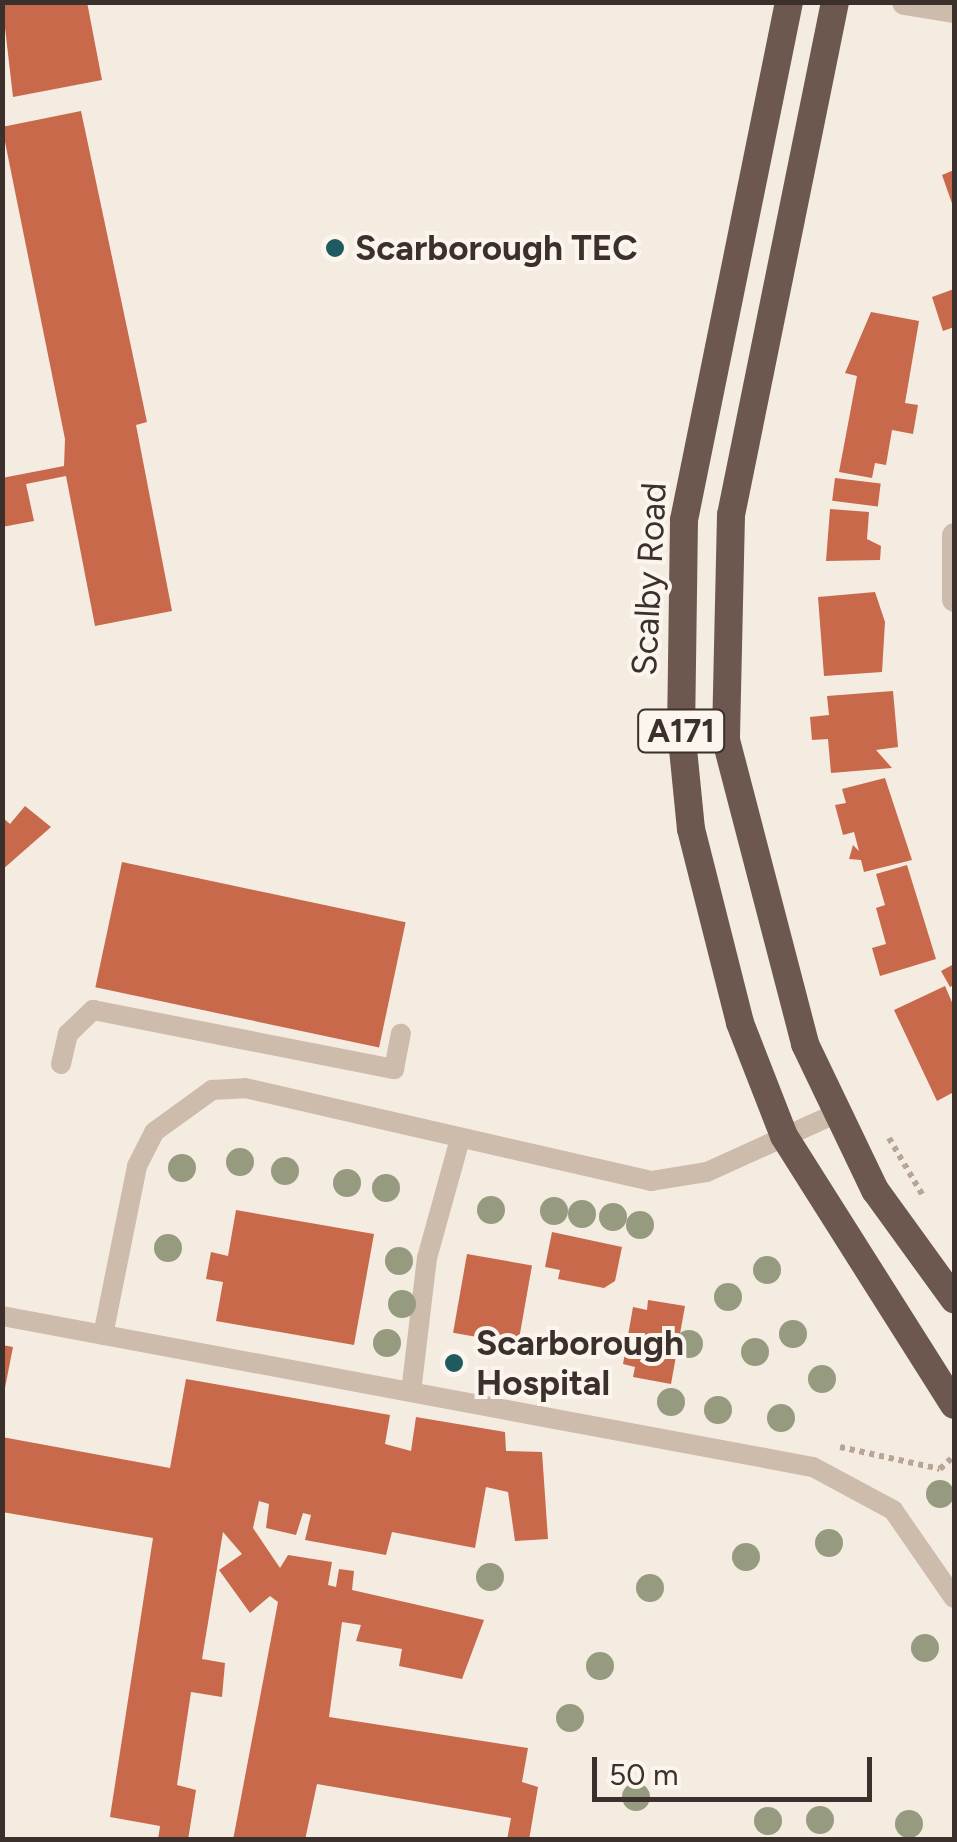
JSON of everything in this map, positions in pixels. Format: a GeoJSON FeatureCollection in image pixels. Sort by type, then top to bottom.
{"type":"FeatureCollection","features":[{"type":"Feature","properties":{"kind":"highway","name":"Scalby Road"},"geometry":{"type":"LineString","coordinates":[[788,2],[690,484],[679,630],[690,829],[740,1022],[784,1136],[954,1404]]}},
{"type":"Feature","properties":{"kind":"highway","name":"A171"},"geometry":{"type":"LineString","coordinates":[[835,2],[761,345],[731,515],[723,640],[726,740],[756,878],[805,1044],[875,1190],[954,1299]]}},
{"type":"Feature","properties":{"kind":"street"},"geometry":{"type":"LineString","coordinates":[[904,2],[954,10]]}},
{"type":"Feature","properties":{"kind":"street"},"geometry":{"type":"LineString","coordinates":[[954,536],[954,599]]}},
{"type":"Feature","properties":{"kind":"lane"},"geometry":{"type":"LineString","coordinates":[[61,1064],[68,1034],[92,1010],[394,1068],[401,1034]]}},
{"type":"Feature","properties":{"kind":"lane"},"geometry":{"type":"LineString","coordinates":[[103,1335],[137,1166],[154,1132],[195,1100],[244,1088],[650,1181],[706,1172],[839,1112]]}},
{"type":"Feature","properties":{"kind":"lane"},"geometry":{"type":"LineString","coordinates":[[412,1392],[428,1258],[460,1139]]}},
{"type":"Feature","properties":{"kind":"lane"},"geometry":{"type":"LineString","coordinates":[[2,1316],[813,1467],[893,1510],[954,1598]]}},
{"type":"Feature","properties":{"kind":"path"},"geometry":{"type":"LineString","coordinates":[[886,1131],[935,1216]]}},
{"type":"Feature","properties":{"kind":"path"},"geometry":{"type":"LineString","coordinates":[[813,1467],[814,1441],[940,1469],[954,1456]]}},
{"type":"Feature","properties":{"kind":"building"},"geometry":{"type":"Polygon","coordinates":[[[2,2],[87,2],[102,80],[13,97],[2,2]]]}},
{"type":"Feature","properties":{"kind":"building"},"geometry":{"type":"Polygon","coordinates":[[[81,111],[147,422],[136,425],[172,611],[95,626],[66,476],[26,484],[34,521],[2,527],[2,478],[64,466],[65,439],[2,127],[81,111]]]}},
{"type":"Feature","properties":{"kind":"building"},"geometry":{"type":"Polygon","coordinates":[[[954,170],[954,209],[942,175],[954,170]]]}},
{"type":"Feature","properties":{"kind":"building"},"geometry":{"type":"Polygon","coordinates":[[[954,289],[954,327],[943,331],[932,297],[954,289]]]}},
{"type":"Feature","properties":{"kind":"building"},"geometry":{"type":"Polygon","coordinates":[[[871,312],[919,321],[905,403],[918,405],[913,434],[892,430],[886,465],[875,463],[872,478],[839,472],[857,376],[845,373],[871,312]]]}},
{"type":"Feature","properties":{"kind":"building"},"geometry":{"type":"Polygon","coordinates":[[[835,478],[881,484],[878,506],[832,501],[835,478]]]}},
{"type":"Feature","properties":{"kind":"building"},"geometry":{"type":"Polygon","coordinates":[[[830,509],[869,512],[867,539],[881,546],[880,560],[826,561],[830,509]]]}},
{"type":"Feature","properties":{"kind":"building"},"geometry":{"type":"Polygon","coordinates":[[[875,592],[885,622],[882,672],[824,676],[818,597],[875,592]]]}},
{"type":"Feature","properties":{"kind":"building"},"geometry":{"type":"Polygon","coordinates":[[[893,691],[898,747],[876,750],[892,768],[831,773],[828,739],[812,740],[810,717],[829,715],[827,696],[893,691]]]}},
{"type":"Feature","properties":{"kind":"building"},"geometry":{"type":"Polygon","coordinates":[[[885,778],[912,860],[864,872],[861,860],[849,859],[853,845],[859,851],[854,832],[843,835],[835,805],[846,803],[842,789],[885,778]]]}},
{"type":"Feature","properties":{"kind":"building"},"geometry":{"type":"Polygon","coordinates":[[[25,806],[51,827],[2,870],[2,817],[10,824],[25,806]]]}},
{"type":"Feature","properties":{"kind":"building"},"geometry":{"type":"Polygon","coordinates":[[[122,862],[406,922],[379,1047],[95,987],[122,862]]]}},
{"type":"Feature","properties":{"kind":"building"},"geometry":{"type":"Polygon","coordinates":[[[907,865],[936,959],[880,976],[872,948],[886,944],[876,908],[885,905],[876,874],[907,865]]]}},
{"type":"Feature","properties":{"kind":"building"},"geometry":{"type":"Polygon","coordinates":[[[954,964],[954,985],[950,987],[941,971],[954,964]]]}},
{"type":"Feature","properties":{"kind":"building"},"geometry":{"type":"Polygon","coordinates":[[[945,986],[954,1007],[954,1092],[937,1101],[894,1010],[945,986]]]}},
{"type":"Feature","properties":{"kind":"building"},"geometry":{"type":"Polygon","coordinates":[[[236,1210],[374,1234],[354,1345],[216,1321],[223,1282],[206,1279],[211,1252],[228,1256],[236,1210]]]}},
{"type":"Feature","properties":{"kind":"building"},"geometry":{"type":"Polygon","coordinates":[[[552,1232],[622,1247],[615,1281],[604,1288],[558,1279],[560,1270],[545,1267],[552,1232]]]}},
{"type":"Feature","properties":{"kind":"building"},"geometry":{"type":"Polygon","coordinates":[[[467,1254],[532,1265],[518,1344],[453,1333],[467,1254]]]}},
{"type":"Feature","properties":{"kind":"building"},"geometry":{"type":"Polygon","coordinates":[[[648,1300],[685,1306],[671,1384],[633,1377],[635,1367],[623,1364],[633,1307],[647,1310],[648,1300]]]}},
{"type":"Feature","properties":{"kind":"building"},"geometry":{"type":"Polygon","coordinates":[[[2,1345],[13,1347],[4,1393],[2,1393],[2,1345]]]}},
{"type":"Feature","properties":{"kind":"building"},"geometry":{"type":"Polygon","coordinates":[[[186,1379],[390,1415],[385,1444],[411,1451],[416,1417],[505,1432],[506,1451],[542,1452],[548,1539],[515,1541],[508,1492],[486,1487],[475,1548],[392,1532],[386,1555],[305,1540],[311,1515],[303,1513],[296,1535],[266,1528],[269,1504],[259,1501],[253,1528],[280,1568],[288,1555],[332,1562],[328,1585],[336,1587],[339,1569],[354,1571],[352,1590],[484,1620],[462,1679],[399,1666],[402,1649],[356,1641],[361,1625],[342,1622],[329,1717],[528,1748],[522,1782],[538,1787],[529,1840],[507,1840],[511,1818],[317,1784],[305,1840],[233,1840],[278,1602],[270,1596],[250,1613],[219,1570],[242,1554],[223,1532],[202,1659],[225,1663],[222,1697],[191,1692],[177,1785],[196,1790],[188,1840],[158,1840],[160,1826],[110,1817],[153,1538],[2,1512],[2,1437],[170,1468],[186,1379]]]}},
{"type":"Feature","properties":{"kind":"place","name":"Scarborough TEC"},"geometry":{"type":"Point","coordinates":[335,248]}},
{"type":"Feature","properties":{"kind":"place","name":"Scarborough Hospital"},"geometry":{"type":"Point","coordinates":[454,1363]}}]}
